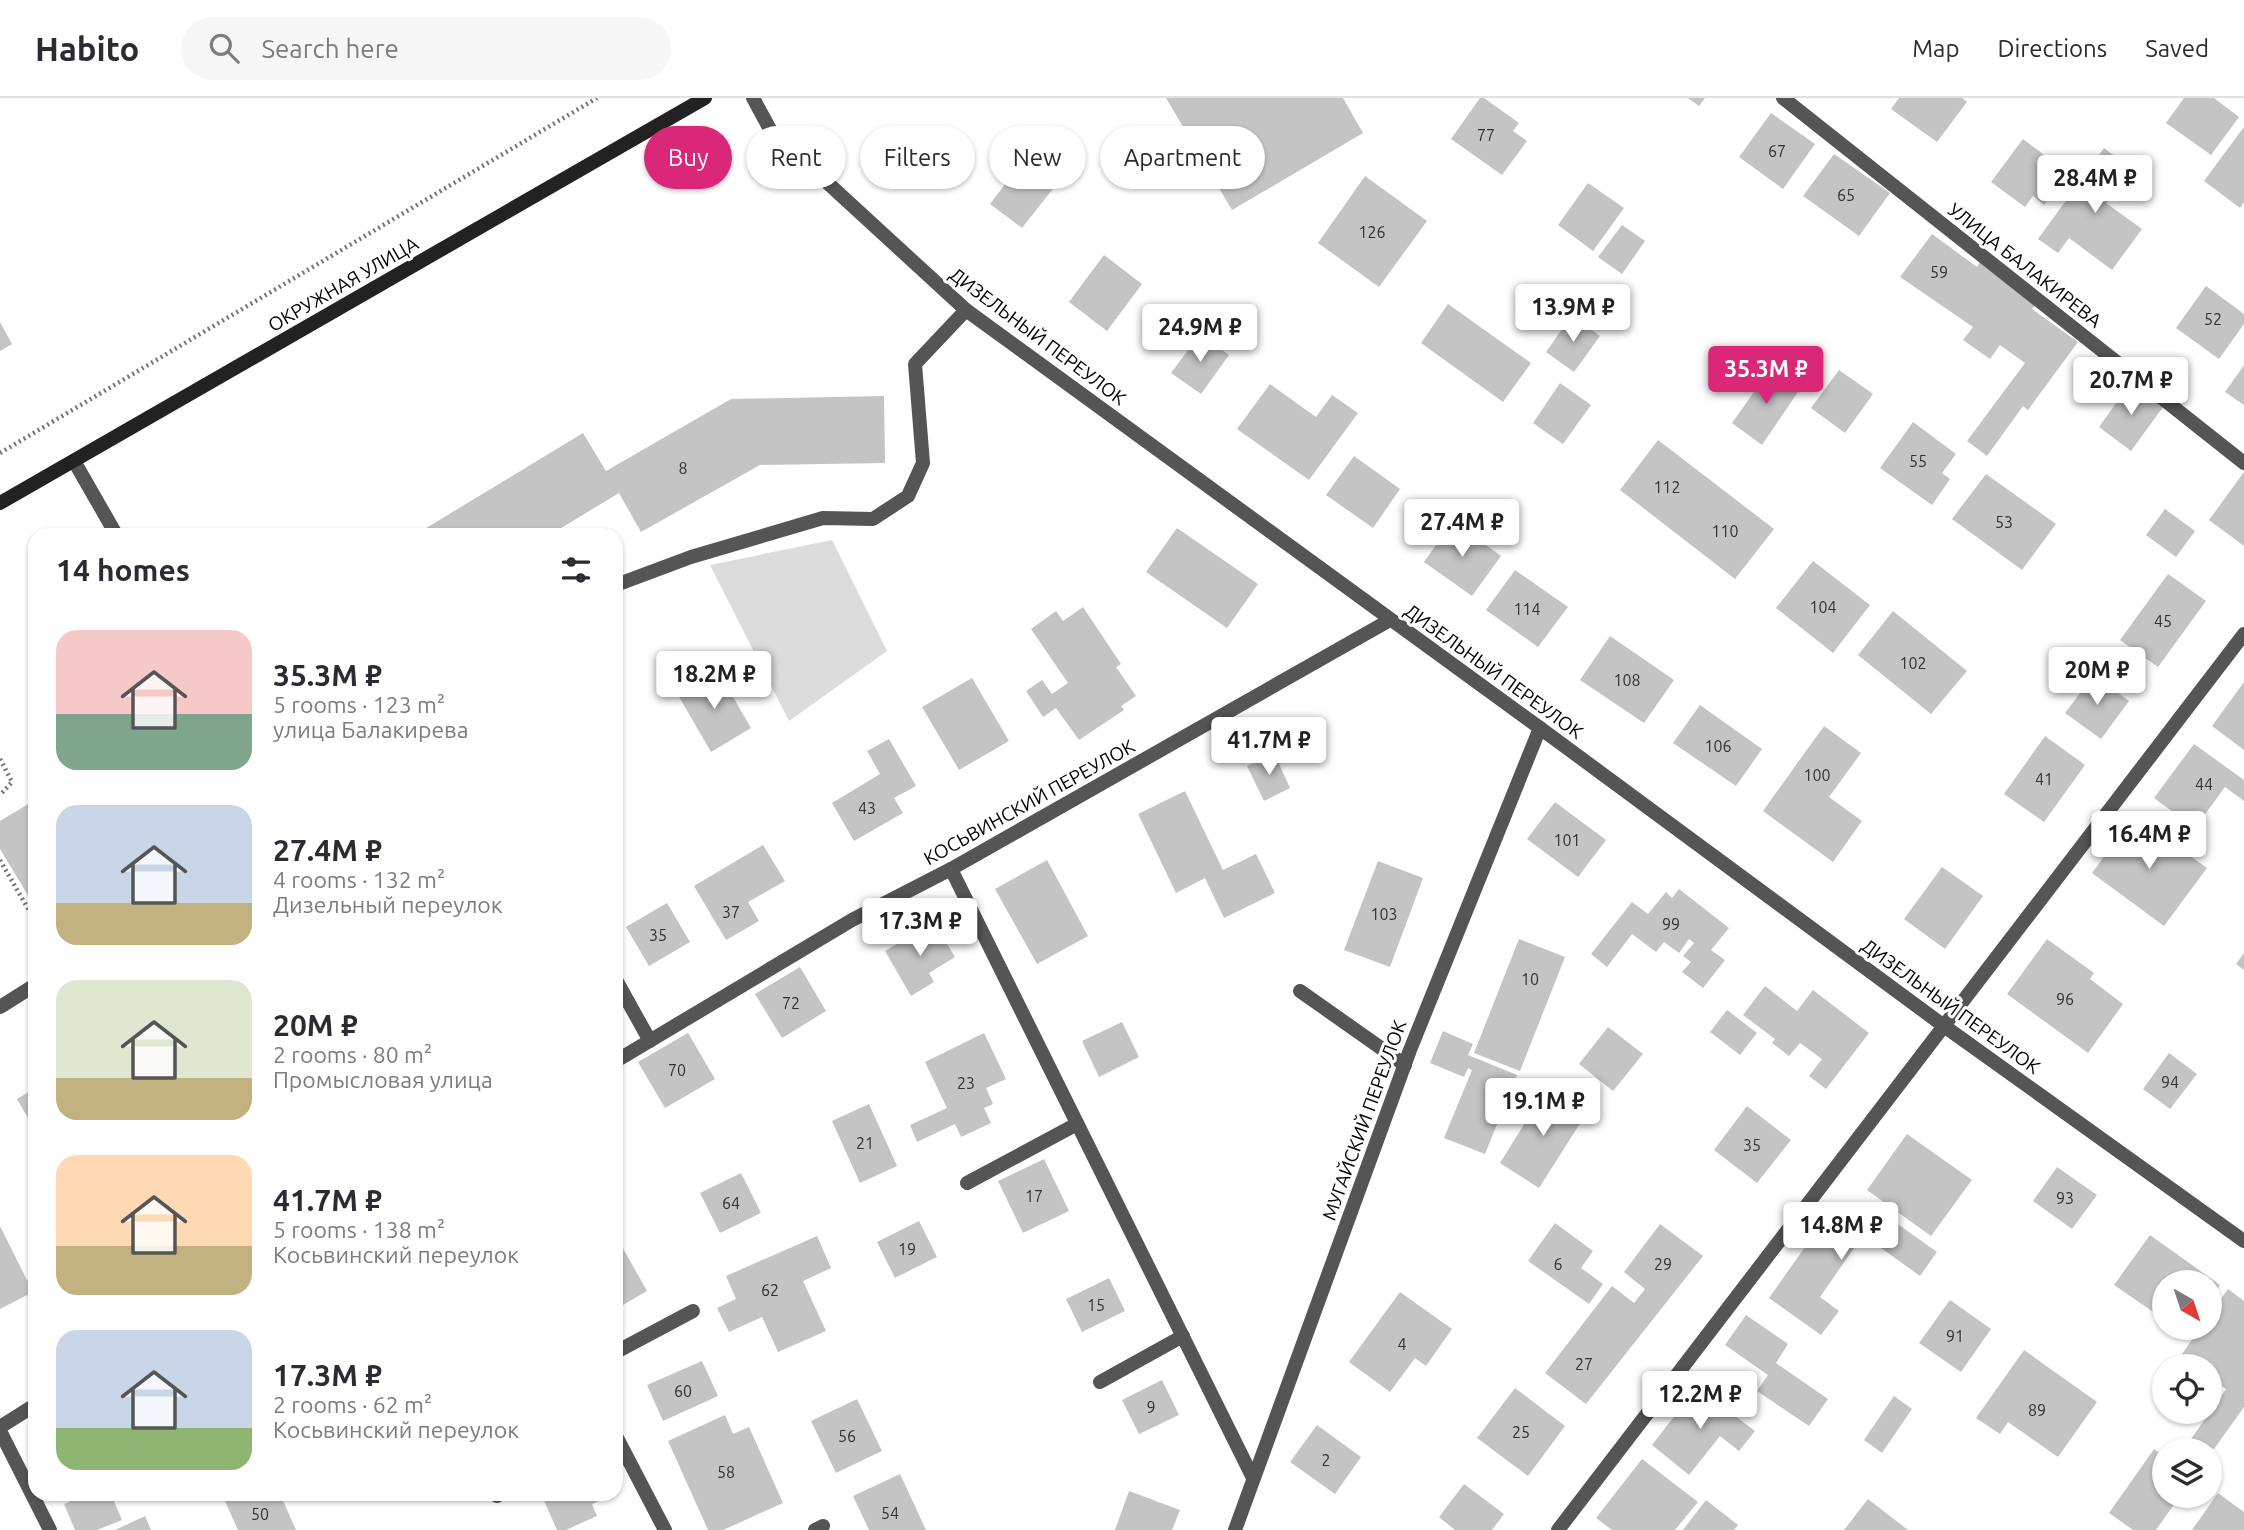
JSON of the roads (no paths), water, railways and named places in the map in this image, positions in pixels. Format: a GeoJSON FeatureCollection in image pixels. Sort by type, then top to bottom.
{"type":"FeatureCollection","features":[{"type":"Feature","properties":{"kind":"main road","name":"ОКРУЖНАЯ УЛИЦА"},"geometry":{"type":"LineString","coordinates":[[0,503],[705,98]]}},
{"type":"Feature","properties":{"kind":"street","name":"ДИЗЕЛЬНЫЙ ПЕРЕУЛОК"},"geometry":{"type":"LineString","coordinates":[[753,98],[771,131],[966,310],[1944,1026],[2244,1241]]}},
{"type":"Feature","properties":{"kind":"street","name":"УЛИЦА БАЛАКИРЕВА"},"geometry":{"type":"LineString","coordinates":[[1783,98],[2244,463]]}},
{"type":"Feature","properties":{"kind":"street"},"geometry":{"type":"LineString","coordinates":[[623,583],[691,557],[823,518],[873,519],[908,496],[923,463],[915,364],[966,310]]}},
{"type":"Feature","properties":{"kind":"street"},"geometry":{"type":"LineString","coordinates":[[74,461],[112,528]]}},
{"type":"Feature","properties":{"kind":"street","name":"КОСЬВИНСКИЙ ПЕРЕУЛОК"},"geometry":{"type":"LineString","coordinates":[[623,1057],[852,919],[951,869],[1390,620]]}},
{"type":"Feature","properties":{"kind":"street"},"geometry":{"type":"LineString","coordinates":[[1558,1530],[2244,634]]}},
{"type":"Feature","properties":{"kind":"street","name":"МУГАЙСКИЙ ПЕРЕУЛОК"},"geometry":{"type":"LineString","coordinates":[[1235,1530],[1405,1065],[1540,728]]}},
{"type":"Feature","properties":{"kind":"street"},"geometry":{"type":"LineString","coordinates":[[951,869],[1253,1478]]}},
{"type":"Feature","properties":{"kind":"street"},"geometry":{"type":"LineString","coordinates":[[0,1007],[28,989]]}},
{"type":"Feature","properties":{"kind":"street"},"geometry":{"type":"LineString","coordinates":[[1300,990],[1405,1065]]}},
{"type":"Feature","properties":{"kind":"street"},"geometry":{"type":"LineString","coordinates":[[623,993],[650,1041]]}},
{"type":"Feature","properties":{"kind":"street"},"geometry":{"type":"LineString","coordinates":[[967,1183],[1077,1124]]}},
{"type":"Feature","properties":{"kind":"street"},"geometry":{"type":"LineString","coordinates":[[623,1348],[692,1311]]}},
{"type":"Feature","properties":{"kind":"street"},"geometry":{"type":"LineString","coordinates":[[1100,1382],[1183,1336]]}},
{"type":"Feature","properties":{"kind":"street"},"geometry":{"type":"LineString","coordinates":[[28,1410],[0,1429],[28,1486]]}},
{"type":"Feature","properties":{"kind":"street"},"geometry":{"type":"LineString","coordinates":[[623,1449],[665,1530]]}},
{"type":"Feature","properties":{"kind":"street"},"geometry":{"type":"LineString","coordinates":[[36,1501],[50,1530]]}}]}
